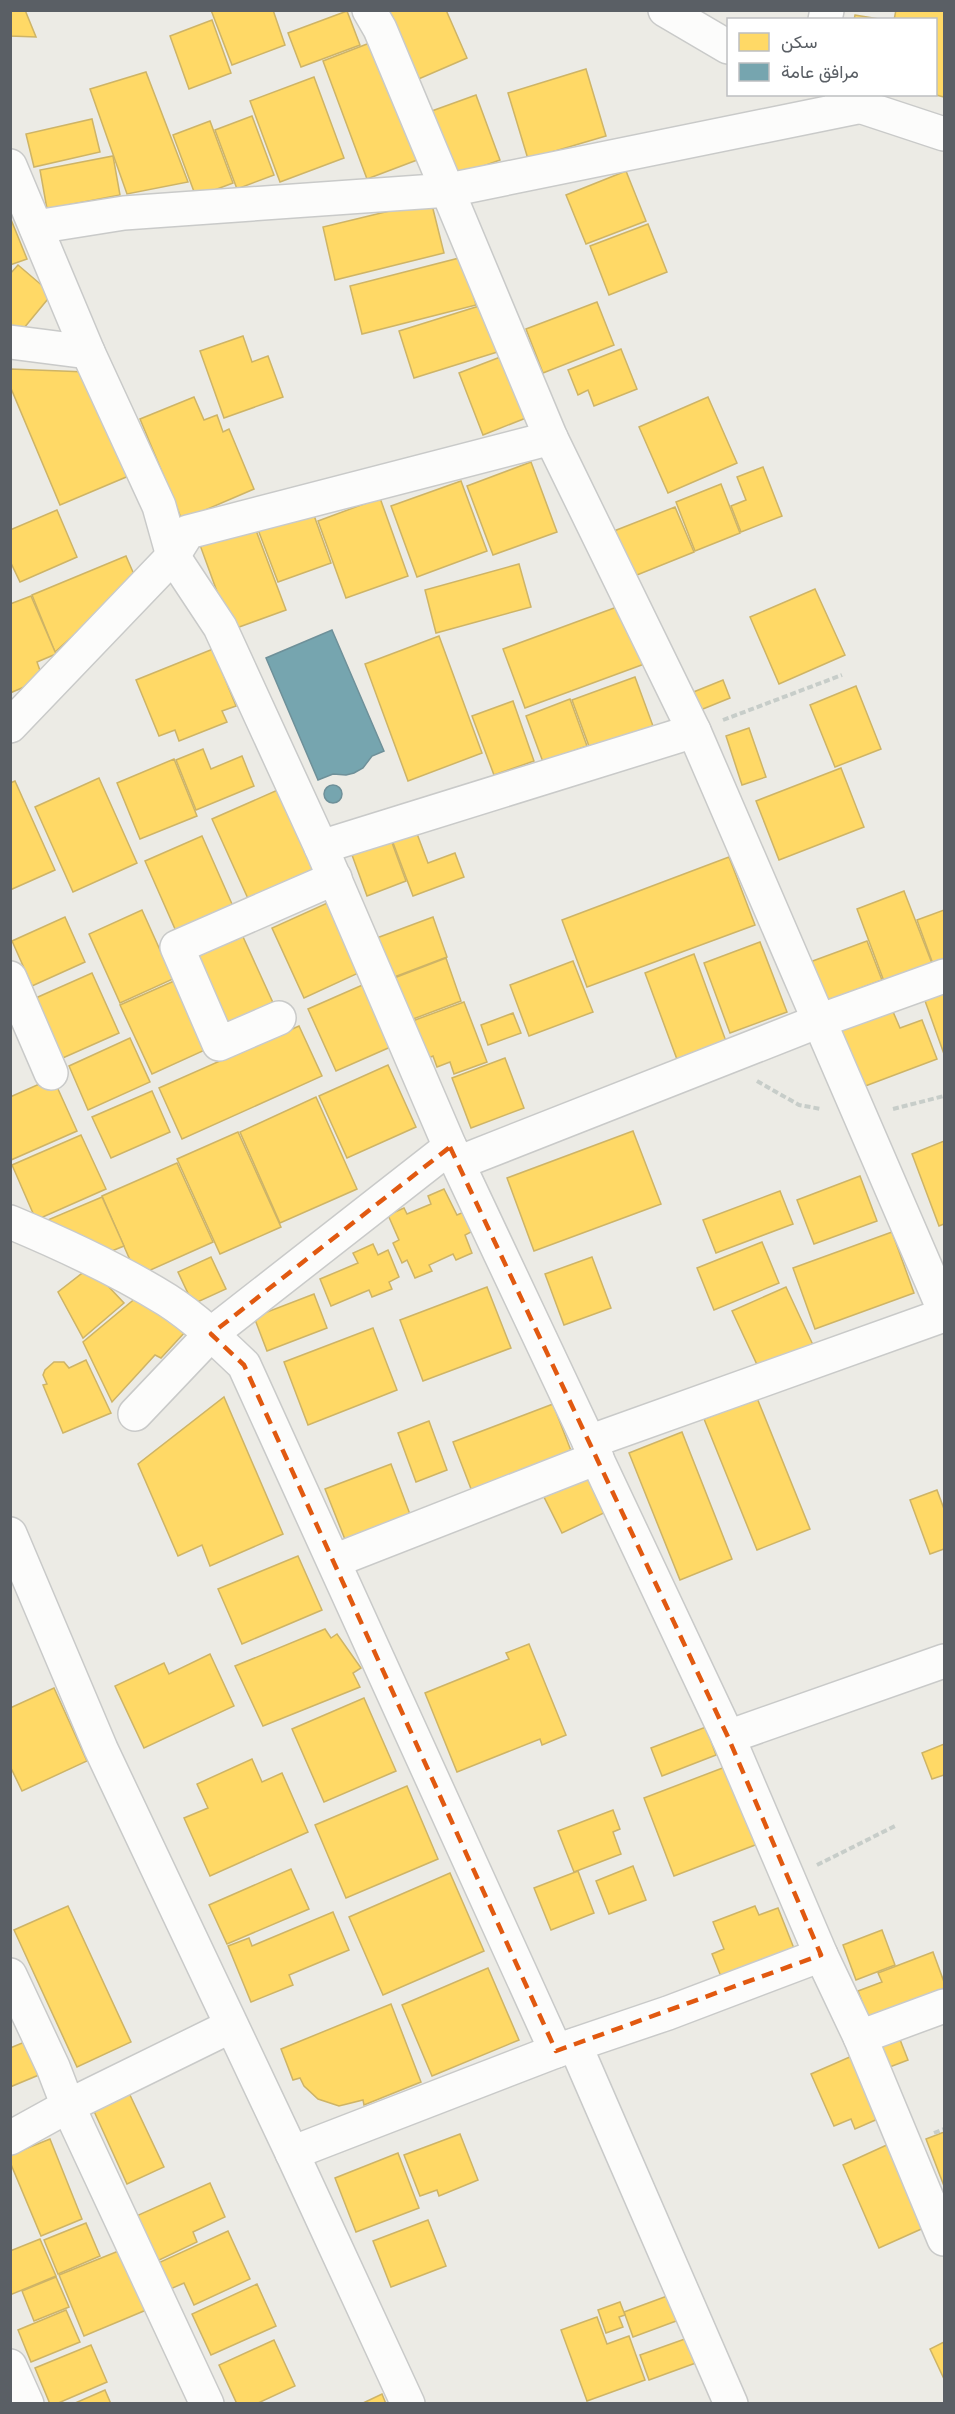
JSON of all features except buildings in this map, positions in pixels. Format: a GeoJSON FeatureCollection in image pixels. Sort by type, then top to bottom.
{"type":"FeatureCollection","features":[{"type":"Feature","properties":{"kind":"street"},"geometry":{"type":"LineString","coordinates":[[369,10],[380,29],[449,190],[551,438],[694,731],[945,1310]]}},
{"type":"Feature","properties":{"kind":"street"},"geometry":{"type":"LineString","coordinates":[[665,10],[727,46]]}},
{"type":"Feature","properties":{"kind":"street"},"geometry":{"type":"LineString","coordinates":[[825,96],[862,105],[945,134]]}},
{"type":"Feature","properties":{"kind":"street"},"geometry":{"type":"LineString","coordinates":[[36,227],[124,213],[449,190],[862,105]]}},
{"type":"Feature","properties":{"kind":"street"},"geometry":{"type":"LineString","coordinates":[[10,166],[88,352],[159,506],[173,556],[220,627],[321,847],[454,1155],[728,1737],[821,1954],[860,2037],[945,2239]]}},
{"type":"Feature","properties":{"kind":"street"},"geometry":{"type":"LineString","coordinates":[[10,342],[88,352]]}},
{"type":"Feature","properties":{"kind":"street"},"geometry":{"type":"LineString","coordinates":[[10,726],[173,556],[188,532],[551,438]]}},
{"type":"Feature","properties":{"kind":"street"},"geometry":{"type":"LineString","coordinates":[[321,847],[694,731]]}},
{"type":"Feature","properties":{"kind":"street"},"geometry":{"type":"LineString","coordinates":[[279,1018],[219,1044],[177,946],[334,878]]}},
{"type":"Feature","properties":{"kind":"street"},"geometry":{"type":"LineString","coordinates":[[135,1414],[212,1334],[454,1155],[945,976]]}},
{"type":"Feature","properties":{"kind":"street"},"geometry":{"type":"LineString","coordinates":[[10,978],[51,1072]]}},
{"type":"Feature","properties":{"kind":"street"},"geometry":{"type":"LineString","coordinates":[[10,1222],[77,1250],[168,1301],[212,1334],[244,1365],[334,1562],[566,2048],[731,2403]]}},
{"type":"Feature","properties":{"kind":"street"},"geometry":{"type":"LineString","coordinates":[[334,1562],[593,1450],[945,1315]]}},
{"type":"Feature","properties":{"kind":"street"},"geometry":{"type":"LineString","coordinates":[[10,1534],[100,1749],[408,2403]]}},
{"type":"Feature","properties":{"kind":"street"},"geometry":{"type":"LineString","coordinates":[[728,1737],[945,1661]]}},
{"type":"Feature","properties":{"kind":"street"},"geometry":{"type":"LineString","coordinates":[[292,2153],[566,2048],[668,2013],[821,1954]]}},
{"type":"Feature","properties":{"kind":"street"},"geometry":{"type":"LineString","coordinates":[[10,1976],[207,2403]]}},
{"type":"Feature","properties":{"kind":"street"},"geometry":{"type":"LineString","coordinates":[[860,2037],[945,2006]]}},
{"type":"Feature","properties":{"kind":"street"},"geometry":{"type":"LineString","coordinates":[[10,2138],[68,2106],[231,2026]]}},
{"type":"Feature","properties":{"kind":"street"},"geometry":{"type":"LineString","coordinates":[[10,2366],[27,2403]]}},
{"type":"Feature","properties":{"kind":"path"},"geometry":{"type":"LineString","coordinates":[[694,731],[842,675]]}},
{"type":"Feature","properties":{"kind":"path"},"geometry":{"type":"LineString","coordinates":[[789,1879],[897,1825]]}},
{"type":"Feature","properties":{"kind":"highlighted area"},"geometry":{"type":"Polygon","coordinates":[[[450,1147],[728,1737],[821,1955],[556,2051],[244,1365],[211,1334],[450,1147]]]}}]}
